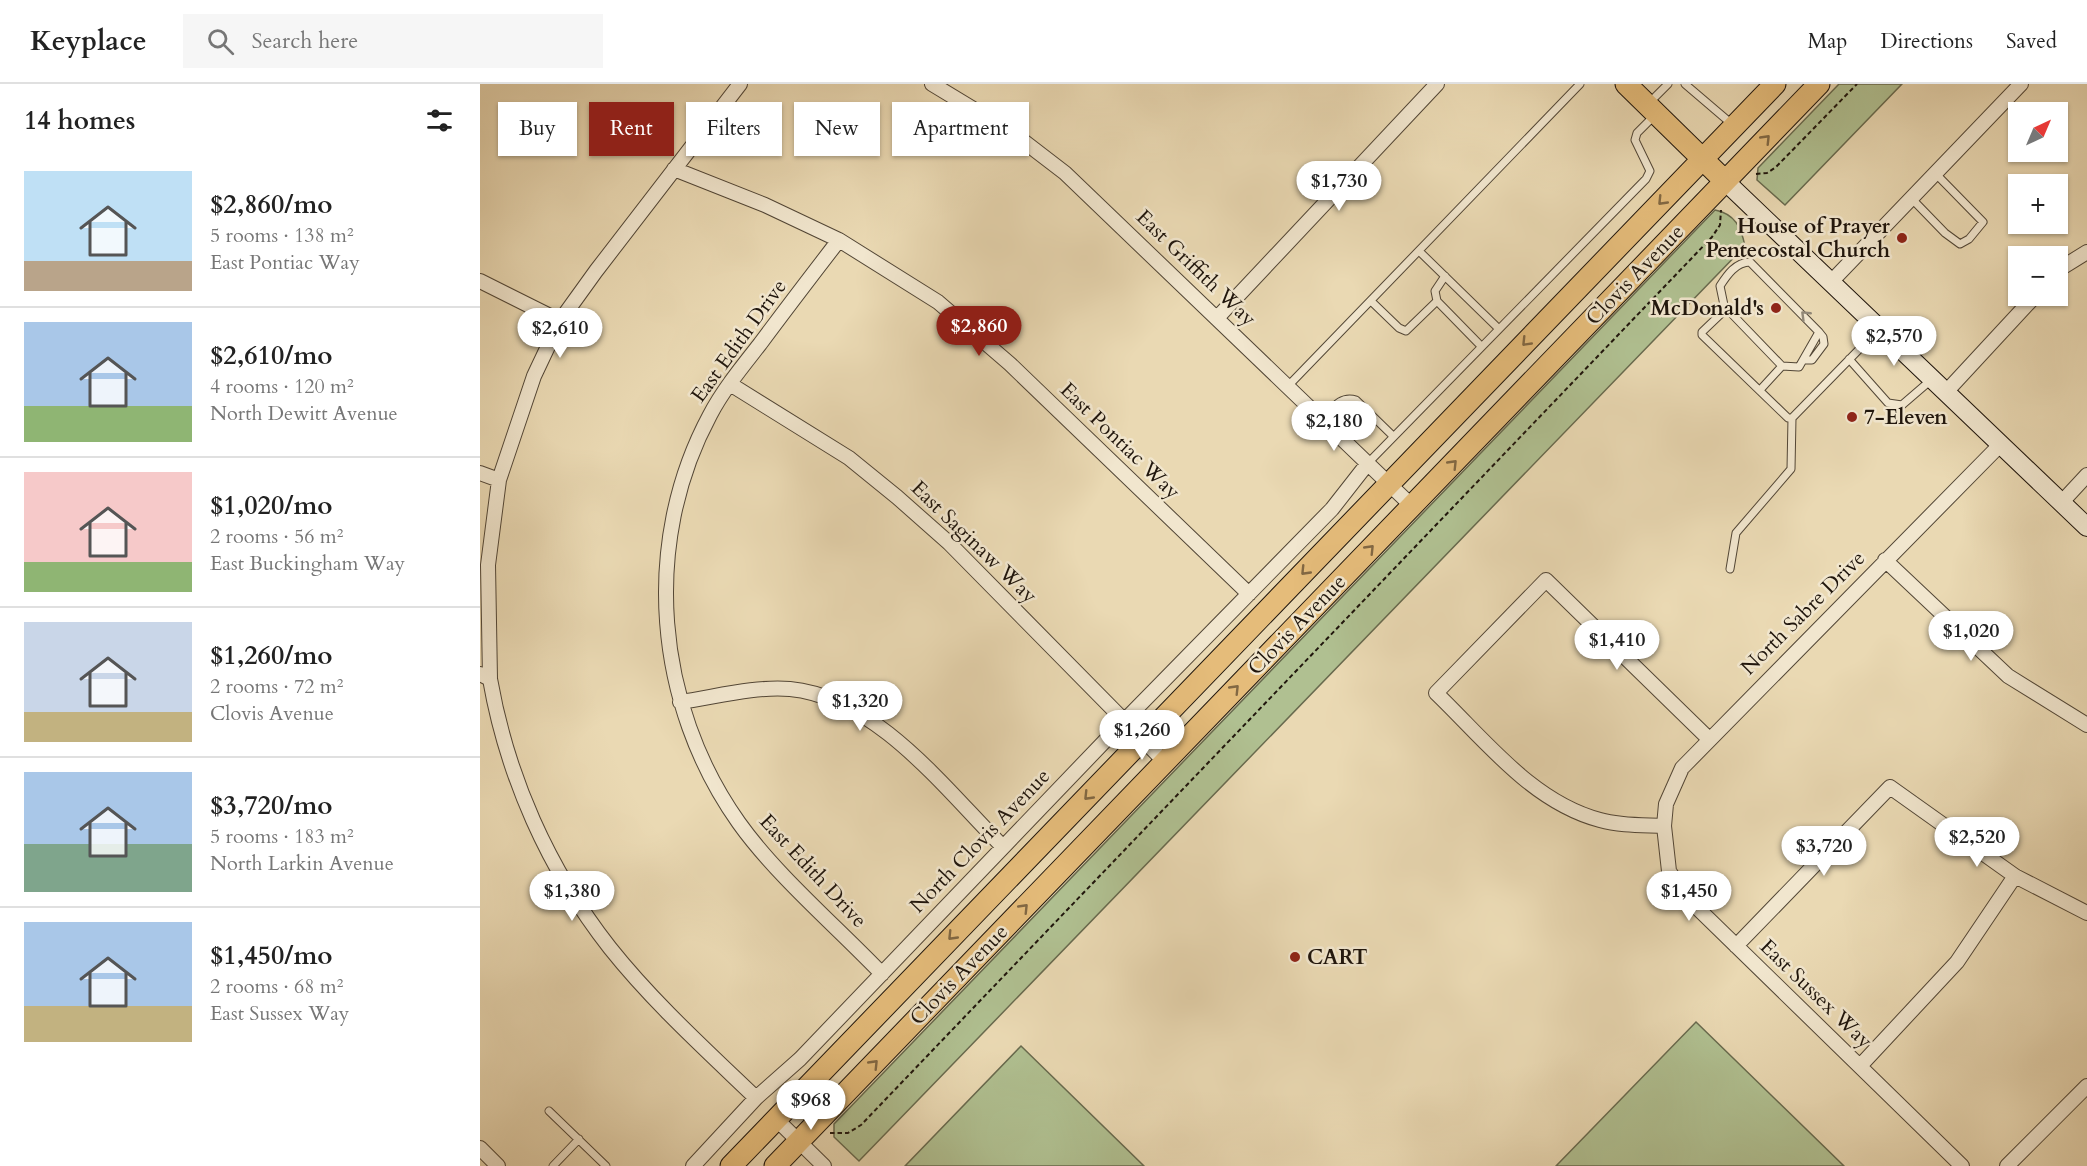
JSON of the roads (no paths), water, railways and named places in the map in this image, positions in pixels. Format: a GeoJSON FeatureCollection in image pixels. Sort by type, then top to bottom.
{"type":"FeatureCollection","features":[{"type":"Feature","properties":{"kind":"main road"},"geometry":{"type":"LineString","coordinates":[[1626,84],[2000,446],[2087,526]]}},
{"type":"Feature","properties":{"kind":"main road","name":"Clovis Avenue"},"geometry":{"type":"LineString","coordinates":[[731,1166],[1775,84]]}},
{"type":"Feature","properties":{"kind":"main road","name":"Clovis Avenue"},"geometry":{"type":"LineString","coordinates":[[775,1166],[805,1147],[1165,762],[1412,506],[1731,187],[1819,84]]}},
{"type":"Feature","properties":{"kind":"street"},"geometry":{"type":"LineString","coordinates":[[740,84],[560,321],[534,376],[499,480],[488,565],[485,677],[498,727],[520,790],[546,848],[576,900],[609,947],[640,983],[756,1098]]}},
{"type":"Feature","properties":{"kind":"street","name":"East Griffith Way"},"geometry":{"type":"LineString","coordinates":[[932,84],[1012,133],[1065,173],[1412,506]]}},
{"type":"Feature","properties":{"kind":"street"},"geometry":{"type":"LineString","coordinates":[[1217,318],[1437,84]]}},
{"type":"Feature","properties":{"kind":"street"},"geometry":{"type":"LineString","coordinates":[[1831,282],[2021,84]]}},
{"type":"Feature","properties":{"kind":"street","name":"East Pontiac Way"},"geometry":{"type":"LineString","coordinates":[[674,169],[765,205],[839,240],[908,281],[974,330],[1249,594]]}},
{"type":"Feature","properties":{"kind":"street","name":"East Edith Drive"},"geometry":{"type":"LineString","coordinates":[[839,240],[730,384],[710,414],[694,449],[678,493],[667,542],[667,632],[680,702],[704,766],[758,847],[882,974]]}},
{"type":"Feature","properties":{"kind":"street"},"geometry":{"type":"LineString","coordinates":[[2068,264],[2087,252]]}},
{"type":"Feature","properties":{"kind":"street"},"geometry":{"type":"LineString","coordinates":[[480,281],[560,321]]}},
{"type":"Feature","properties":{"kind":"street"},"geometry":{"type":"LineString","coordinates":[[1946,392],[2026,306]]}},
{"type":"Feature","properties":{"kind":"street","name":"East Saginaw Way"},"geometry":{"type":"LineString","coordinates":[[730,384],[849,458],[897,497],[949,543],[1165,762]]}},
{"type":"Feature","properties":{"kind":"street","name":"North Sabre Drive"},"geometry":{"type":"LineString","coordinates":[[1664,826],[1666,804],[1682,768],[2000,446]]}},
{"type":"Feature","properties":{"kind":"street","name":"North Clovis Avenue"},"geometry":{"type":"LineString","coordinates":[[693,1166],[756,1098],[800,1059],[1125,720],[1332,509],[1368,462]]}},
{"type":"Feature","properties":{"kind":"street"},"geometry":{"type":"LineString","coordinates":[[480,473],[499,480]]}},
{"type":"Feature","properties":{"kind":"street"},"geometry":{"type":"LineString","coordinates":[[2061,503],[2087,475]]}},
{"type":"Feature","properties":{"kind":"street"},"geometry":{"type":"LineString","coordinates":[[1885,560],[2008,676],[2087,725]]}},
{"type":"Feature","properties":{"kind":"street"},"geometry":{"type":"LineString","coordinates":[[1664,826],[1602,821],[1558,804],[1536,790],[1436,693],[1546,580],[1709,739]]}},
{"type":"Feature","properties":{"kind":"street"},"geometry":{"type":"LineString","coordinates":[[680,702],[790,689],[814,694],[850,708],[882,727],[1003,848]]}},
{"type":"Feature","properties":{"kind":"street"},"geometry":{"type":"LineString","coordinates":[[1736,946],[1890,787],[2015,876],[2087,913]]}},
{"type":"Feature","properties":{"kind":"street","name":"East Sussex Way"},"geometry":{"type":"LineString","coordinates":[[1664,826],[1665,856],[1676,885],[1962,1166]]}},
{"type":"Feature","properties":{"kind":"street"},"geometry":{"type":"LineString","coordinates":[[1860,1066],[1957,962],[2015,876]]}},
{"type":"Feature","properties":{"kind":"street"},"geometry":{"type":"LineString","coordinates":[[2007,1166],[2087,1086]]}},
{"type":"Feature","properties":{"kind":"street"},"geometry":{"type":"LineString","coordinates":[[776,1119],[824,1166]]}},
{"type":"Feature","properties":{"kind":"street"},"geometry":{"type":"LineString","coordinates":[[480,1148],[498,1166]]}},
{"type":"Feature","properties":{"kind":"lane"},"geometry":{"type":"LineString","coordinates":[[1288,386],[1580,84]]}},
{"type":"Feature","properties":{"kind":"lane"},"geometry":{"type":"LineString","coordinates":[[1368,462],[1646,179],[1650,171],[1635,140],[1637,133],[1668,84]]}},
{"type":"Feature","properties":{"kind":"lane"},"geometry":{"type":"LineString","coordinates":[[1684,84],[1735,126]]}},
{"type":"Feature","properties":{"kind":"lane"},"geometry":{"type":"LineString","coordinates":[[1912,199],[1945,233],[1960,244],[1969,239],[1983,222],[1936,174]]}},
{"type":"Feature","properties":{"kind":"lane"},"geometry":{"type":"LineString","coordinates":[[1419,251],[1499,328]]}},
{"type":"Feature","properties":{"kind":"lane"},"geometry":{"type":"LineString","coordinates":[[1742,262],[1750,262],[1819,332],[1799,367],[1782,366],[1728,310],[1725,310],[1720,286],[1734,268],[1742,262]]}},
{"type":"Feature","properties":{"kind":"lane"},"geometry":{"type":"LineString","coordinates":[[1445,276],[1436,291],[1437,301],[1481,346]]}},
{"type":"Feature","properties":{"kind":"lane"},"geometry":{"type":"LineString","coordinates":[[1371,301],[1399,328],[1406,331],[1437,301]]}},
{"type":"Feature","properties":{"kind":"lane"},"geometry":{"type":"LineString","coordinates":[[1725,310],[1702,332],[1702,335],[1788,418],[1792,418]]}},
{"type":"Feature","properties":{"kind":"lane"},"geometry":{"type":"LineString","coordinates":[[1730,569],[1736,533],[1791,469],[1792,418],[1879,328]]}},
{"type":"Feature","properties":{"kind":"lane"},"geometry":{"type":"LineString","coordinates":[[1849,359],[1888,404],[1902,405],[1932,379]]}},
{"type":"Feature","properties":{"kind":"lane"},"geometry":{"type":"LineString","coordinates":[[1760,390],[1782,366]]}},
{"type":"Feature","properties":{"kind":"lane"},"geometry":{"type":"LineString","coordinates":[[1322,419],[1341,400],[1348,398],[1356,400],[1393,436]]}},
{"type":"Feature","properties":{"kind":"lane"},"geometry":{"type":"LineString","coordinates":[[549,1111],[606,1166]]}},
{"type":"Feature","properties":{"kind":"lane"},"geometry":{"type":"LineString","coordinates":[[553,1166],[579,1139]]}},
{"type":"Feature","properties":{"kind":"place","name":"House of Prayer Pentecostal Church"},"geometry":{"type":"Point","coordinates":[1902,238]}},
{"type":"Feature","properties":{"kind":"place","name":"McDonald's"},"geometry":{"type":"Point","coordinates":[1776,308]}},
{"type":"Feature","properties":{"kind":"place","name":"7-Eleven"},"geometry":{"type":"Point","coordinates":[1852,417]}},
{"type":"Feature","properties":{"kind":"place","name":"CART"},"geometry":{"type":"Point","coordinates":[1295,957]}}]}
